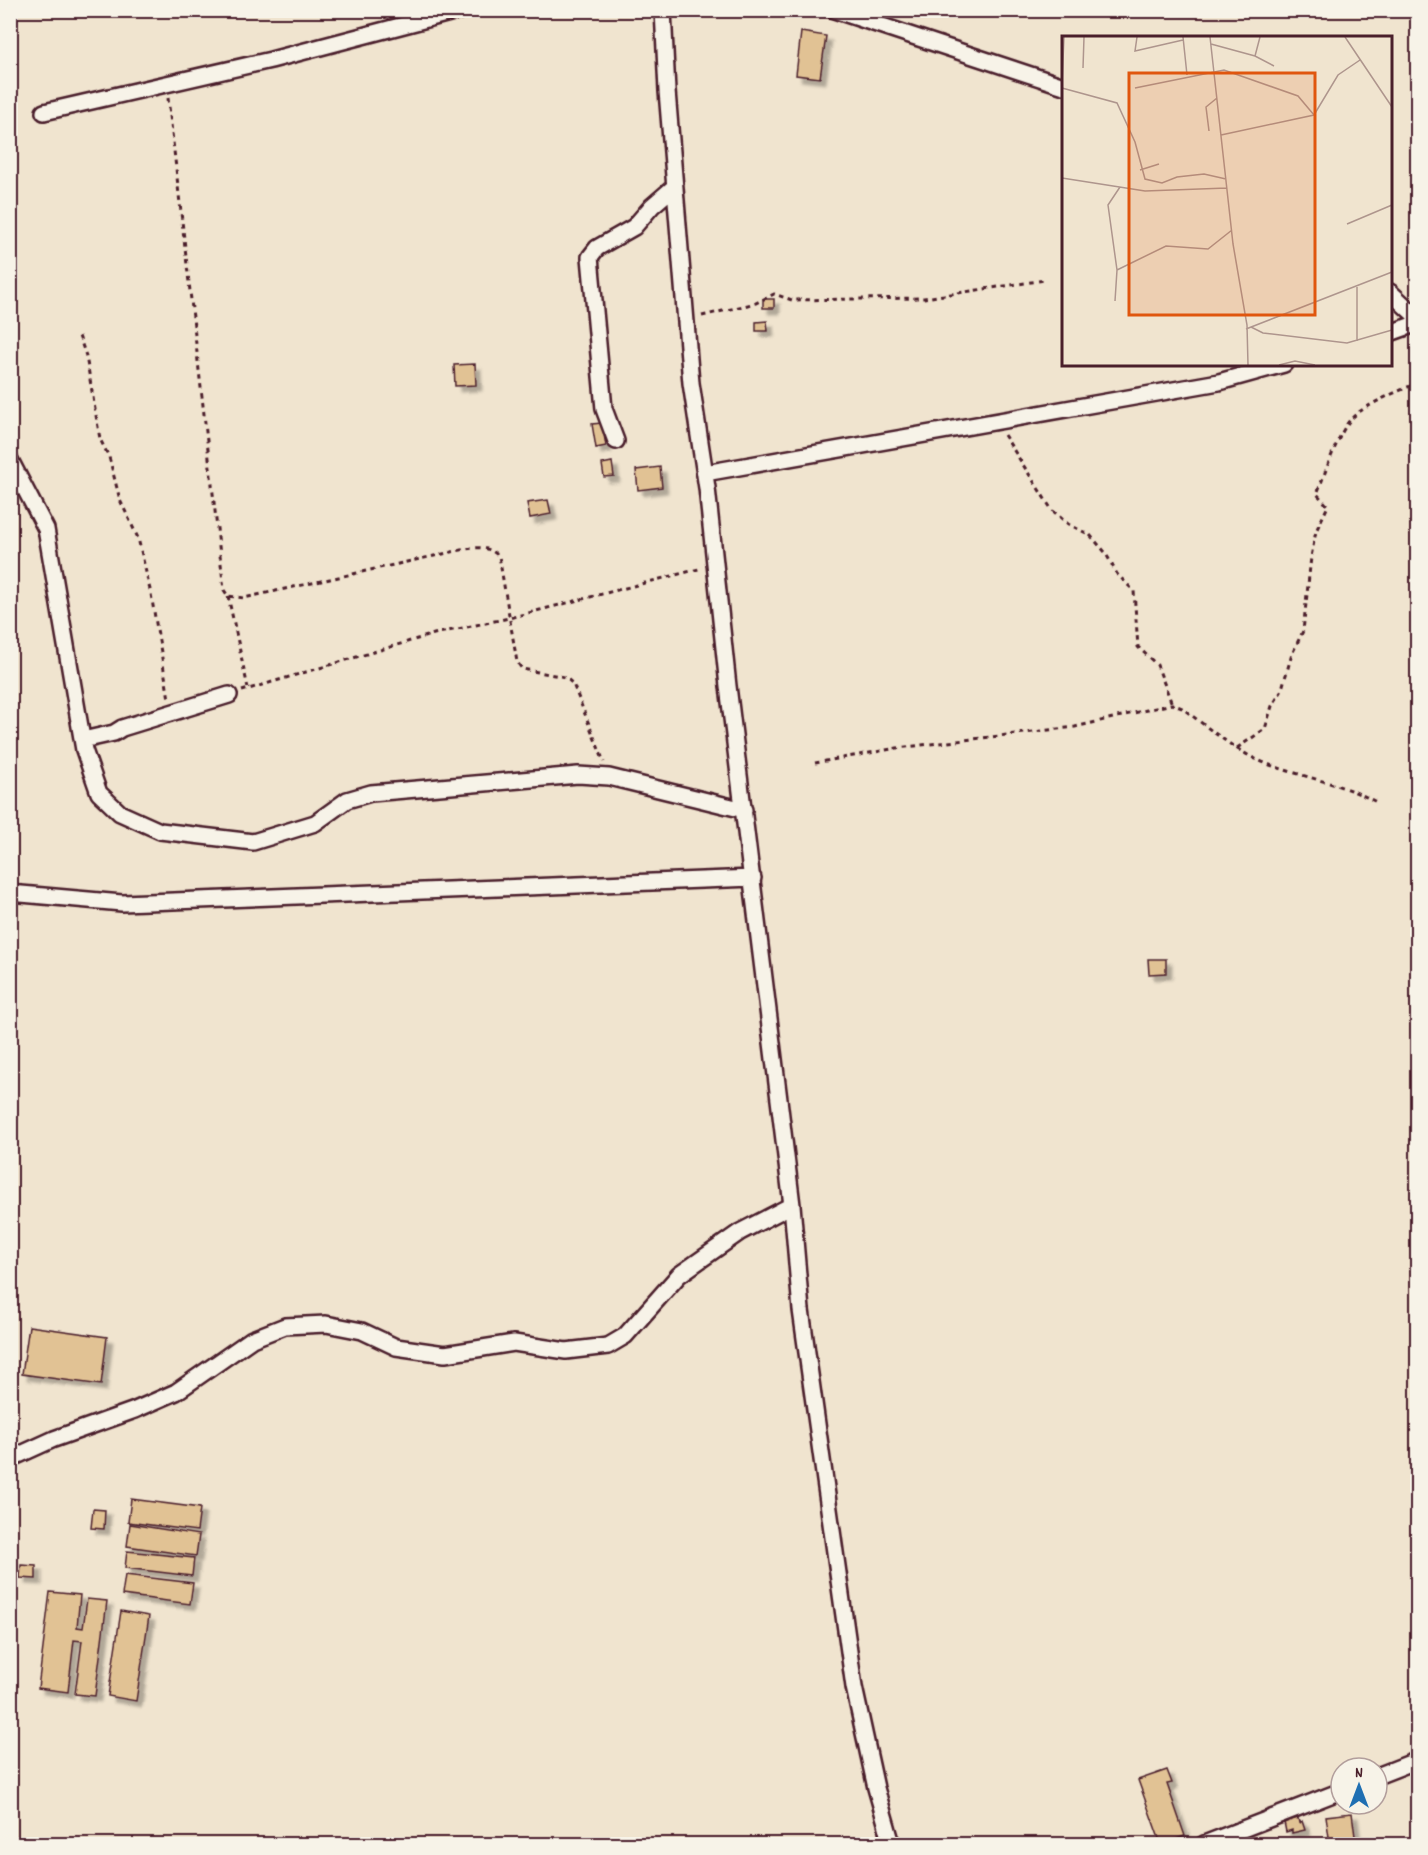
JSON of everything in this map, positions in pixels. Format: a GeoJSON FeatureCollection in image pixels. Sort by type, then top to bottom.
{"type":"FeatureCollection","features":[{"type":"Feature","properties":{"kind":"street"},"geometry":{"type":"LineString","coordinates":[[663,10],[674,187],[691,383],[705,473],[714,564],[792,1205],[801,1310],[854,1687],[876,1788],[892,1845]]}},
{"type":"Feature","properties":{"kind":"street"},"geometry":{"type":"LineString","coordinates":[[834,10],[1062,85]]}},
{"type":"Feature","properties":{"kind":"street"},"geometry":{"type":"LineString","coordinates":[[44,112],[166,85],[452,12]]}},
{"type":"Feature","properties":{"kind":"street"},"geometry":{"type":"LineString","coordinates":[[616,441],[604,409],[590,257],[597,248],[634,227],[652,206],[674,187]]}},
{"type":"Feature","properties":{"kind":"street"},"geometry":{"type":"LineString","coordinates":[[1392,294],[1418,318]]}},
{"type":"Feature","properties":{"kind":"street"},"geometry":{"type":"LineString","coordinates":[[1392,332],[1418,322]]}},
{"type":"Feature","properties":{"kind":"street"},"geometry":{"type":"LineString","coordinates":[[705,473],[998,423],[1219,382],[1277,366]]}},
{"type":"Feature","properties":{"kind":"street"},"geometry":{"type":"LineString","coordinates":[[10,460],[46,529],[83,740],[99,793],[120,813],[160,831],[253,842],[315,823],[346,800],[371,793],[578,775],[609,777],[744,810]]}},
{"type":"Feature","properties":{"kind":"street"},"geometry":{"type":"LineString","coordinates":[[83,740],[114,733],[122,728],[229,695]]}},
{"type":"Feature","properties":{"kind":"street"},"geometry":{"type":"LineString","coordinates":[[10,892],[122,903],[753,878]]}},
{"type":"Feature","properties":{"kind":"street"},"geometry":{"type":"LineString","coordinates":[[10,1459],[54,1439],[135,1410],[176,1392],[252,1339],[285,1326],[326,1324],[362,1331],[396,1347],[445,1354],[514,1343],[566,1351],[608,1346],[625,1336],[679,1275],[740,1232],[792,1205]]}},
{"type":"Feature","properties":{"kind":"street"},"geometry":{"type":"LineString","coordinates":[[1389,1771],[1418,1760]]}},
{"type":"Feature","properties":{"kind":"street"},"geometry":{"type":"LineString","coordinates":[[1204,1845],[1329,1796]]}},
{"type":"Feature","properties":{"kind":"path"},"geometry":{"type":"LineString","coordinates":[[166,85],[224,590],[228,597],[248,689]]}},
{"type":"Feature","properties":{"kind":"path"},"geometry":{"type":"LineString","coordinates":[[686,320],[756,303],[774,294],[792,300],[924,298],[1045,280]]}},
{"type":"Feature","properties":{"kind":"path"},"geometry":{"type":"LineString","coordinates":[[79,336],[86,356],[100,440],[109,457],[120,500],[138,538],[152,594],[172,712]]}},
{"type":"Feature","properties":{"kind":"path"},"geometry":{"type":"LineString","coordinates":[[1237,748],[1265,729],[1272,706],[1281,692],[1292,654],[1303,631],[1316,531],[1328,506],[1317,494],[1342,436],[1351,418],[1372,404],[1418,382]]}},
{"type":"Feature","properties":{"kind":"path"},"geometry":{"type":"LineString","coordinates":[[998,423],[1008,444],[1052,510],[1068,524],[1090,535],[1105,552],[1117,573],[1134,591],[1138,647],[1157,666],[1172,704]]}},
{"type":"Feature","properties":{"kind":"path"},"geometry":{"type":"LineString","coordinates":[[228,597],[244,598],[482,547],[499,556],[517,662],[522,669],[565,677],[573,684],[609,777]]}},
{"type":"Feature","properties":{"kind":"path"},"geometry":{"type":"LineString","coordinates":[[229,695],[434,634],[509,618],[714,564]]}},
{"type":"Feature","properties":{"kind":"path"},"geometry":{"type":"LineString","coordinates":[[815,763],[897,748],[1075,727],[1172,704],[1182,708],[1237,748],[1269,765],[1332,783],[1378,803]]}},
{"type":"Feature","properties":{"kind":"building"},"geometry":{"type":"Polygon","coordinates":[[[801,32],[826,36],[820,78],[796,75],[801,32]]]}},
{"type":"Feature","properties":{"kind":"building"},"geometry":{"type":"Polygon","coordinates":[[[763,299],[774,299],[774,308],[763,308],[763,299]]]}},
{"type":"Feature","properties":{"kind":"building"},"geometry":{"type":"Polygon","coordinates":[[[767,321],[768,331],[756,331],[756,322],[767,321]]]}},
{"type":"Feature","properties":{"kind":"building"},"geometry":{"type":"Polygon","coordinates":[[[475,364],[476,385],[455,386],[454,365],[475,364]]]}},
{"type":"Feature","properties":{"kind":"building"},"geometry":{"type":"Polygon","coordinates":[[[602,423],[606,446],[596,448],[592,424],[602,423]]]}},
{"type":"Feature","properties":{"kind":"building"},"geometry":{"type":"Polygon","coordinates":[[[612,462],[614,476],[604,477],[602,464],[612,462]]]}},
{"type":"Feature","properties":{"kind":"building"},"geometry":{"type":"Polygon","coordinates":[[[660,467],[662,487],[638,490],[636,470],[660,467]]]}},
{"type":"Feature","properties":{"kind":"building"},"geometry":{"type":"Polygon","coordinates":[[[548,500],[551,514],[530,518],[527,503],[548,500]]]}},
{"type":"Feature","properties":{"kind":"building"},"geometry":{"type":"Polygon","coordinates":[[[1148,959],[1166,959],[1166,973],[1149,974],[1148,959]]]}},
{"type":"Feature","properties":{"kind":"building"},"geometry":{"type":"Polygon","coordinates":[[[29,1326],[107,1337],[101,1385],[22,1374],[29,1326]]]}},
{"type":"Feature","properties":{"kind":"building"},"geometry":{"type":"Polygon","coordinates":[[[131,1499],[200,1508],[197,1531],[128,1522],[131,1499]]]}},
{"type":"Feature","properties":{"kind":"building"},"geometry":{"type":"Polygon","coordinates":[[[93,1509],[105,1510],[104,1529],[91,1528],[93,1509]]]}},
{"type":"Feature","properties":{"kind":"building"},"geometry":{"type":"Polygon","coordinates":[[[130,1524],[199,1535],[196,1556],[127,1546],[130,1524]]]}},
{"type":"Feature","properties":{"kind":"building"},"geometry":{"type":"Polygon","coordinates":[[[127,1551],[194,1558],[192,1576],[125,1568],[127,1551]]]}},
{"type":"Feature","properties":{"kind":"building"},"geometry":{"type":"Polygon","coordinates":[[[21,1565],[36,1566],[36,1579],[20,1578],[21,1565]]]}},
{"type":"Feature","properties":{"kind":"building"},"geometry":{"type":"Polygon","coordinates":[[[125,1575],[193,1583],[190,1604],[122,1595],[125,1575]]]}},
{"type":"Feature","properties":{"kind":"building"},"geometry":{"type":"Polygon","coordinates":[[[50,1592],[80,1595],[77,1627],[83,1628],[87,1599],[107,1601],[95,1696],[75,1694],[82,1641],[74,1640],[68,1692],[38,1688],[50,1592]]]}},
{"type":"Feature","properties":{"kind":"building"},"geometry":{"type":"Polygon","coordinates":[[[121,1611],[149,1616],[136,1701],[108,1696],[121,1611]]]}},
{"type":"Feature","properties":{"kind":"building"},"geometry":{"type":"Polygon","coordinates":[[[1167,1770],[1172,1783],[1167,1784],[1185,1836],[1161,1844],[1138,1780],[1167,1770]]]}},
{"type":"Feature","properties":{"kind":"building"},"geometry":{"type":"Polygon","coordinates":[[[1326,1816],[1352,1816],[1356,1844],[1330,1844],[1326,1816]]]}},
{"type":"Feature","properties":{"kind":"building"},"geometry":{"type":"Polygon","coordinates":[[[1298,1818],[1299,1823],[1302,1821],[1305,1830],[1286,1832],[1284,1822],[1298,1818]]]}}]}
